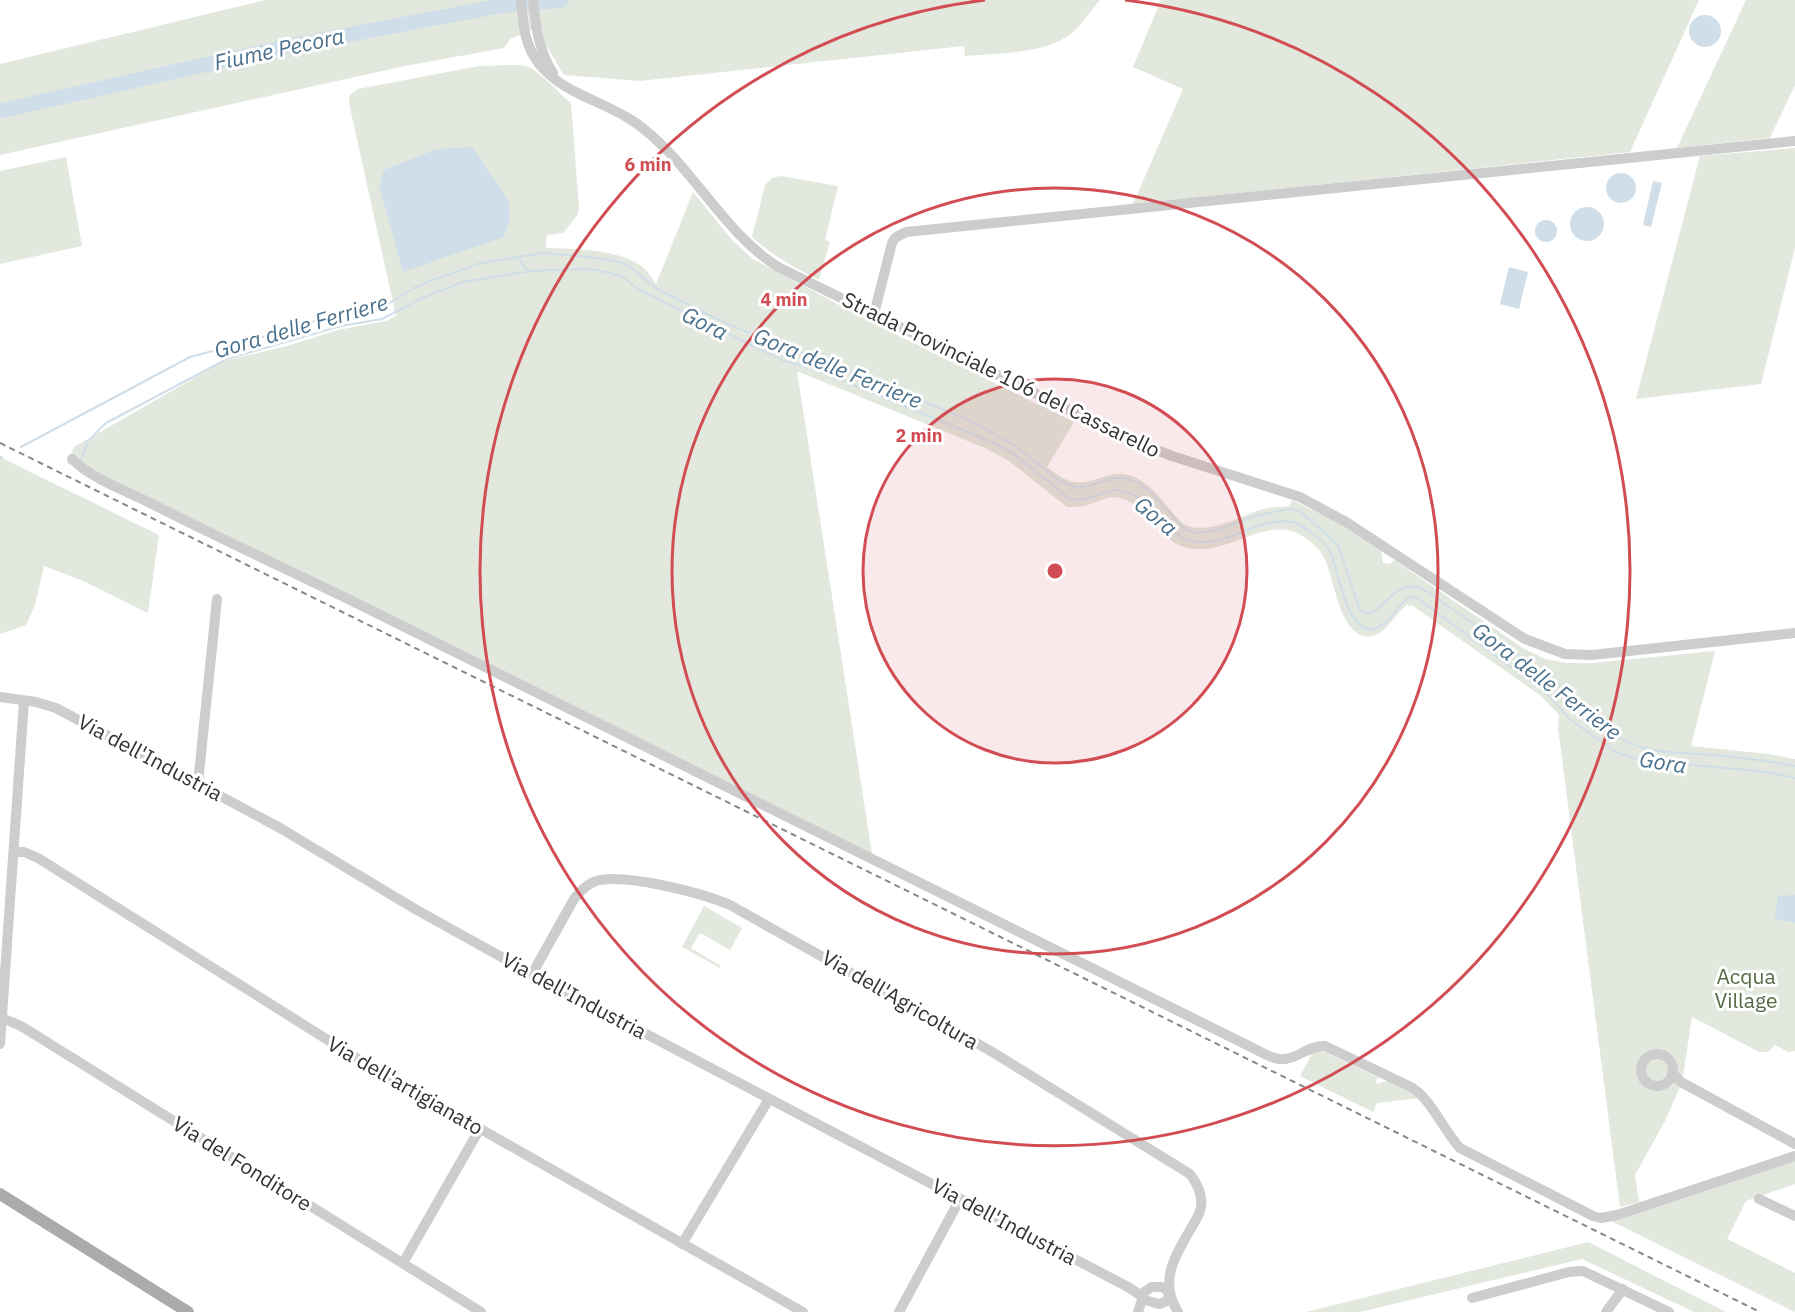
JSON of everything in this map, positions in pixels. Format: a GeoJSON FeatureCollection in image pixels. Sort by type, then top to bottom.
{"type":"FeatureCollection","features":[{"type":"Feature","properties":{"kind":"main road"},"geometry":{"type":"LineString","coordinates":[[0,1194],[188,1312]]}},
{"type":"Feature","properties":{"kind":"street","name":"Strada Provinciale 106 del Cassarello"},"geometry":{"type":"LineString","coordinates":[[521,0],[524,32],[531,52],[538,63],[558,81],[584,97],[619,113],[650,134],[746,242],[767,260],[1128,439],[1172,456],[1300,497],[1346,522],[1508,629],[1546,648],[1565,654],[1592,655],[1795,633]]}},
{"type":"Feature","properties":{"kind":"street","name":"Strada Provinciale 106 del Cassarello"},"geometry":{"type":"LineString","coordinates":[[533,0],[536,29],[543,55],[558,81]]}},
{"type":"Feature","properties":{"kind":"street"},"geometry":{"type":"LineString","coordinates":[[874,314],[892,243],[895,238],[906,232],[1795,141]]}},
{"type":"Feature","properties":{"kind":"street"},"geometry":{"type":"LineString","coordinates":[[72,459],[78,466],[198,527],[348,599],[1253,1048],[1273,1057],[1286,1059],[1313,1047],[1324,1046],[1409,1086],[1418,1091],[1451,1139],[1460,1148],[1593,1216],[1601,1218],[1617,1215],[1795,1156]]}},
{"type":"Feature","properties":{"kind":"street"},"geometry":{"type":"LineString","coordinates":[[198,783],[217,599]]}},
{"type":"Feature","properties":{"kind":"street","name":"Via dell'Industria"},"geometry":{"type":"LineString","coordinates":[[0,697],[56,708],[280,828],[423,914],[532,974],[1128,1287],[1151,1296]]}},
{"type":"Feature","properties":{"kind":"street"},"geometry":{"type":"LineString","coordinates":[[0,1044],[4,924],[14,852],[24,701]]}},
{"type":"Feature","properties":{"kind":"street","name":"Via dell'artigianato"},"geometry":{"type":"LineString","coordinates":[[14,852],[24,852],[38,858],[333,1044],[479,1130],[803,1312]]}},
{"type":"Feature","properties":{"kind":"street","name":"Via dell'Agricoltura"},"geometry":{"type":"LineString","coordinates":[[532,974],[574,899],[594,882],[616,880],[663,886],[701,894],[730,905],[989,1050],[1190,1174],[1200,1191],[1201,1210],[1169,1272],[1151,1296]]}},
{"type":"Feature","properties":{"kind":"street","name":"Via del Fonditore"},"geometry":{"type":"LineString","coordinates":[[2,1018],[21,1026],[481,1312]]}},
{"type":"Feature","properties":{"kind":"street"},"geometry":{"type":"LineString","coordinates":[[1670,1077],[1795,1144]]}},
{"type":"Feature","properties":{"kind":"street"},"geometry":{"type":"LineString","coordinates":[[682,1244],[768,1099]]}},
{"type":"Feature","properties":{"kind":"street"},"geometry":{"type":"LineString","coordinates":[[403,1263],[479,1130]]}},
{"type":"Feature","properties":{"kind":"street"},"geometry":{"type":"LineString","coordinates":[[899,1312],[960,1199]]}},
{"type":"Feature","properties":{"kind":"street"},"geometry":{"type":"LineString","coordinates":[[1759,1199],[1795,1216]]}},
{"type":"Feature","properties":{"kind":"street"},"geometry":{"type":"LineString","coordinates":[[1472,1298],[1576,1271],[1587,1272],[1669,1312]]}},
{"type":"Feature","properties":{"kind":"street","name":"Via dell'Agricoltura"},"geometry":{"type":"LineString","coordinates":[[1168,1292],[1169,1272]]}},
{"type":"Feature","properties":{"kind":"street"},"geometry":{"type":"LineString","coordinates":[[1151,1296],[1162,1287],[1168,1292],[1176,1312]]}},
{"type":"Feature","properties":{"kind":"street"},"geometry":{"type":"LineString","coordinates":[[1606,1312],[1623,1290]]}},
{"type":"Feature","properties":{"kind":"street"},"geometry":{"type":"LineString","coordinates":[[1151,1296],[1167,1301],[1168,1292]]}},
{"type":"Feature","properties":{"kind":"street"},"geometry":{"type":"LineString","coordinates":[[1151,1296],[1176,1312]]}},
{"type":"Feature","properties":{"kind":"green space"},"geometry":{"type":"Polygon","coordinates":[[[265,0],[1100,0],[1077,28],[1063,39],[1050,45],[1022,51],[965,56],[964,46],[640,81],[564,75],[544,42],[542,26],[510,39],[504,48],[405,66],[0,155],[0,64],[265,0]]]}},
{"type":"Feature","properties":{"kind":"green space"},"geometry":{"type":"Polygon","coordinates":[[[1161,0],[1699,0],[1630,152],[1133,204],[1183,89],[1133,67],[1161,0]]]}},
{"type":"Feature","properties":{"kind":"green space"},"geometry":{"type":"Polygon","coordinates":[[[1746,0],[1795,0],[1795,85],[1770,138],[1677,148],[1746,0]]]}},
{"type":"Feature","properties":{"kind":"green space","name":"Acqua Village"},"geometry":{"type":"Polygon","coordinates":[[[479,66],[526,66],[542,76],[571,103],[579,208],[577,216],[563,233],[547,235],[546,248],[595,251],[621,256],[641,266],[656,284],[693,192],[732,240],[753,259],[873,323],[1074,422],[1047,467],[1068,480],[1087,482],[1118,474],[1136,478],[1155,492],[1184,524],[1201,528],[1220,525],[1267,508],[1290,506],[1292,500],[1335,521],[1381,551],[1383,563],[1390,564],[1394,560],[1523,648],[1545,659],[1567,663],[1592,663],[1715,651],[1691,746],[1795,759],[1795,1051],[1788,1052],[1775,1045],[1768,1052],[1759,1052],[1692,1017],[1679,1089],[1665,1121],[1635,1175],[1639,1202],[1620,1207],[1558,728],[1559,715],[1541,696],[1413,606],[1407,605],[1402,609],[1378,634],[1365,636],[1356,632],[1348,624],[1343,613],[1322,554],[1306,538],[1293,531],[1280,529],[1266,531],[1211,548],[1184,547],[1164,535],[1131,503],[1120,498],[1111,498],[1085,506],[1067,507],[1009,461],[987,449],[797,371],[872,854],[311,579],[67,463],[74,447],[224,361],[287,346],[338,330],[386,321],[396,316],[349,103],[350,95],[358,89],[479,66]],[[437,149],[504,237],[510,218],[437,149]]]}},
{"type":"Feature","properties":{"kind":"green space"},"geometry":{"type":"Polygon","coordinates":[[[1795,148],[1795,248],[1761,384],[1636,399],[1700,156],[1795,148]]]}},
{"type":"Feature","properties":{"kind":"green space"},"geometry":{"type":"Polygon","coordinates":[[[66,157],[82,246],[0,264],[0,171],[66,157]]]}},
{"type":"Feature","properties":{"kind":"green space"},"geometry":{"type":"Polygon","coordinates":[[[781,176],[838,186],[825,240],[830,242],[819,280],[784,261],[752,237],[765,185],[772,178],[781,176]]]}},
{"type":"Feature","properties":{"kind":"green space"},"geometry":{"type":"Polygon","coordinates":[[[0,457],[159,535],[148,613],[83,581],[44,566],[35,605],[26,625],[0,634],[0,457]]]}},
{"type":"Feature","properties":{"kind":"green space"},"geometry":{"type":"Polygon","coordinates":[[[704,906],[742,928],[730,950],[700,933],[691,948],[721,966],[720,968],[682,947],[704,906]]]}},
{"type":"Feature","properties":{"kind":"green space"},"geometry":{"type":"Polygon","coordinates":[[[1314,1050],[1325,1052],[1379,1078],[1376,1080],[1377,1084],[1387,1081],[1420,1098],[1377,1103],[1373,1112],[1300,1076],[1314,1050]]]}},
{"type":"Feature","properties":{"kind":"green space"},"geometry":{"type":"Polygon","coordinates":[[[1795,1160],[1795,1184],[1746,1201],[1727,1239],[1795,1273],[1795,1312],[1611,1221],[1795,1160]]]}},
{"type":"Feature","properties":{"kind":"green space"},"geometry":{"type":"Polygon","coordinates":[[[1588,1242],[1726,1312],[1694,1312],[1582,1259],[1360,1312],[1306,1312],[1588,1242]]]}},
{"type":"Feature","properties":{"kind":"shaded area"},"geometry":{"type":"Polygon","coordinates":[[[1705,15],[1716,20],[1721,31],[1716,42],[1705,47],[1694,42],[1689,31],[1694,20],[1705,15]]]}},
{"type":"Feature","properties":{"kind":"shaded area"},"geometry":{"type":"Polygon","coordinates":[[[472,147],[509,201],[510,218],[504,237],[403,272],[379,186],[384,170],[437,149],[472,147]]]}},
{"type":"Feature","properties":{"kind":"shaded area"},"geometry":{"type":"Polygon","coordinates":[[[1621,173],[1632,177],[1636,188],[1632,199],[1621,203],[1610,199],[1606,188],[1610,177],[1621,173]]]}},
{"type":"Feature","properties":{"kind":"shaded area"},"geometry":{"type":"Polygon","coordinates":[[[1653,181],[1662,183],[1651,227],[1643,225],[1653,181]]]}},
{"type":"Feature","properties":{"kind":"shaded area"},"geometry":{"type":"Polygon","coordinates":[[[1587,207],[1599,212],[1604,224],[1599,236],[1587,241],[1575,236],[1570,224],[1575,212],[1587,207]]]}},
{"type":"Feature","properties":{"kind":"shaded area"},"geometry":{"type":"Polygon","coordinates":[[[1542,220],[1550,220],[1557,227],[1557,235],[1550,242],[1542,242],[1535,235],[1535,227],[1542,220]]]}},
{"type":"Feature","properties":{"kind":"shaded area"},"geometry":{"type":"Polygon","coordinates":[[[1509,267],[1528,272],[1519,309],[1500,304],[1509,267]]]}},
{"type":"Feature","properties":{"kind":"shaded area"},"geometry":{"type":"Polygon","coordinates":[[[1795,895],[1795,923],[1775,919],[1778,896],[1795,895]]]}},
{"type":"Feature","properties":{"kind":"waterway","name":"Fiume Pecora"},"geometry":{"type":"LineString","coordinates":[[0,111],[289,46],[500,6],[561,0]]}},
{"type":"Feature","properties":{"kind":"waterway","name":"Gora delle Ferriere"},"geometry":{"type":"LineString","coordinates":[[21,447],[190,357],[350,311],[365,311],[385,306],[412,289],[481,263],[543,253],[616,261],[628,265],[657,289],[723,322],[971,421],[1014,445],[1060,481],[1075,487],[1089,486],[1115,478],[1125,478],[1138,483],[1151,492],[1184,529],[1195,533],[1217,530],[1252,517],[1278,511],[1290,509],[1300,511],[1338,545],[1360,610],[1367,613],[1374,611],[1400,589],[1409,587],[1423,589],[1550,677],[1595,723],[1631,743],[1658,751],[1735,757],[1795,766]]}},
{"type":"Feature","properties":{"kind":"waterway","name":"Gora"},"geometry":{"type":"LineString","coordinates":[[519,258],[524,267],[530,271],[583,269],[621,276],[641,291],[784,361],[817,370],[992,442],[1014,454],[1070,499],[1089,498],[1113,490],[1135,496],[1168,527],[1188,540],[1213,541],[1270,523],[1281,521],[1295,523],[1315,535],[1327,547],[1348,606],[1360,625],[1368,629],[1379,627],[1409,597],[1417,598],[1545,692],[1571,720],[1616,752],[1640,760],[1767,772],[1795,778]]}},
{"type":"Feature","properties":{"kind":"waterway"},"geometry":{"type":"LineString","coordinates":[[81,460],[88,441],[106,423],[227,359],[341,326],[382,319],[422,298],[463,282],[530,271]]}},
{"type":"Feature","properties":{"kind":"railway"},"geometry":{"type":"LineString","coordinates":[[0,443],[1760,1312]]}}]}
